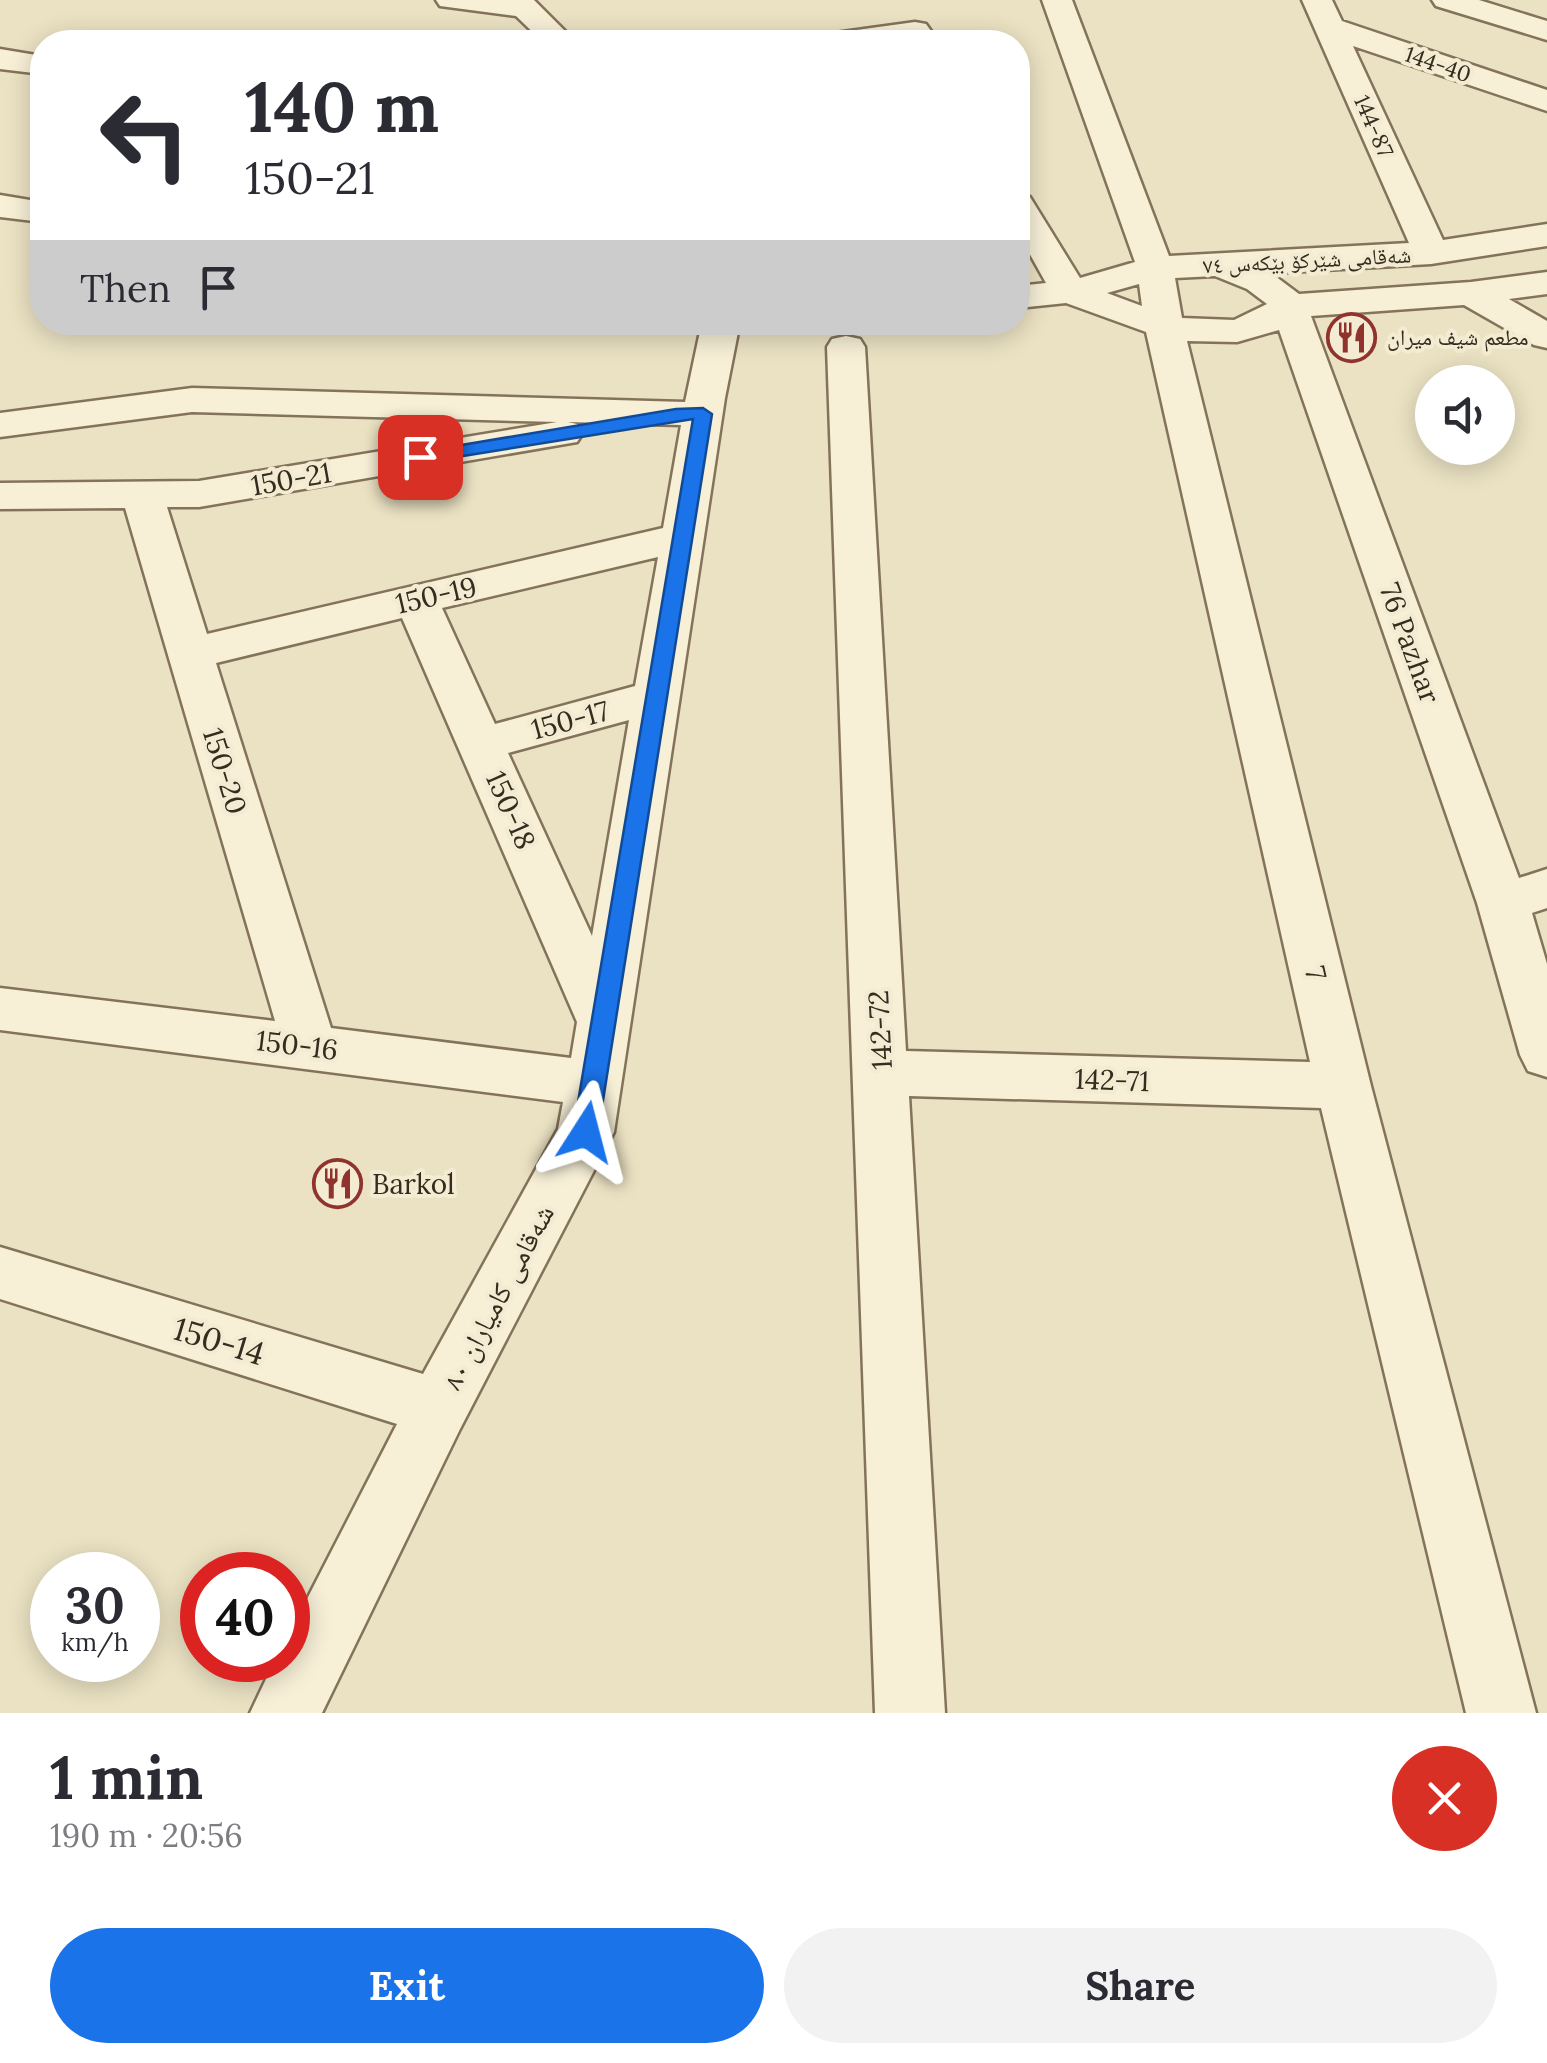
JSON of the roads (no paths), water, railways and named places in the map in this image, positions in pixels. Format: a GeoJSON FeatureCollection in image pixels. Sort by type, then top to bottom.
{"type":"FeatureCollection","features":[{"type":"Feature","properties":{"kind":"street"},"geometry":{"type":"LineString","coordinates":[[452,0],[521,4],[548,30]]}},
{"type":"Feature","properties":{"kind":"street"},"geometry":{"type":"LineString","coordinates":[[896,0],[914,30]]}},
{"type":"Feature","properties":{"kind":"street"},"geometry":{"type":"LineString","coordinates":[[1057,0],[1148,250]]}},
{"type":"Feature","properties":{"kind":"street"},"geometry":{"type":"LineString","coordinates":[[1447,0],[1547,31]]}},
{"type":"Feature","properties":{"kind":"street","name":"144-40"},"geometry":{"type":"LineString","coordinates":[[1323,14],[1547,101]]}},
{"type":"Feature","properties":{"kind":"street","name":"144-87"},"geometry":{"type":"LineString","coordinates":[[1323,14],[1431,252]]}},
{"type":"Feature","properties":{"kind":"street"},"geometry":{"type":"LineString","coordinates":[[0,59],[30,63]]}},
{"type":"Feature","properties":{"kind":"street"},"geometry":{"type":"LineString","coordinates":[[0,206],[30,210]]}},
{"type":"Feature","properties":{"kind":"street"},"geometry":{"type":"LineString","coordinates":[[1030,224],[1070,292]]}},
{"type":"Feature","properties":{"kind":"street","name":"شەقامی شێرکۆ بێکەس ٧٤"},"geometry":{"type":"LineString","coordinates":[[1030,296],[1070,292],[1148,250],[1225,267],[1431,252],[1547,235]]}},
{"type":"Feature","properties":{"kind":"street","name":"7"},"geometry":{"type":"LineString","coordinates":[[1148,250],[1343,1086],[1500,1713]]}},
{"type":"Feature","properties":{"kind":"street"},"geometry":{"type":"LineString","coordinates":[[1225,267],[1258,279],[1279,293],[1289,306]]}},
{"type":"Feature","properties":{"kind":"street","name":"شەقامی شێرکۆ بێکەس ٧٤"},"geometry":{"type":"LineString","coordinates":[[1070,292],[1164,326],[1240,333],[1268,324],[1289,306],[1471,293],[1547,282]]}},
{"type":"Feature","properties":{"kind":"street"},"geometry":{"type":"LineString","coordinates":[[1471,293],[1547,337]]}},
{"type":"Feature","properties":{"kind":"street","name":"76 Pazhar"},"geometry":{"type":"LineString","coordinates":[[1289,306],[1525,896],[1547,1054]]}},
{"type":"Feature","properties":{"kind":"street","name":"شەقامی کامیاران ٨٠"},"geometry":{"type":"LineString","coordinates":[[285,1713],[438,1408],[586,1132],[683,537],[690,414],[720,335]]}},
{"type":"Feature","properties":{"kind":"street","name":"142-72"},"geometry":{"type":"LineString","coordinates":[[846,346],[910,1713]]}},
{"type":"Feature","properties":{"kind":"street"},"geometry":{"type":"LineString","coordinates":[[0,425],[192,400],[690,414]]}},
{"type":"Feature","properties":{"kind":"street","name":"150-21"},"geometry":{"type":"LineString","coordinates":[[0,496],[199,494],[690,414]]}},
{"type":"Feature","properties":{"kind":"street","name":"150-20"},"geometry":{"type":"LineString","coordinates":[[142,494],[310,1047]]}},
{"type":"Feature","properties":{"kind":"street","name":"150-19"},"geometry":{"type":"LineString","coordinates":[[188,654],[683,537]]}},
{"type":"Feature","properties":{"kind":"street","name":"150-18"},"geometry":{"type":"LineString","coordinates":[[416,600],[604,1022]]}},
{"type":"Feature","properties":{"kind":"street","name":"150-17"},"geometry":{"type":"LineString","coordinates":[[482,744],[658,696]]}},
{"type":"Feature","properties":{"kind":"street","name":"150-16"},"geometry":{"type":"LineString","coordinates":[[0,1008],[593,1083]]}},
{"type":"Feature","properties":{"kind":"street","name":"142-71"},"geometry":{"type":"LineString","coordinates":[[882,1073],[1343,1086]]}},
{"type":"Feature","properties":{"kind":"street","name":"150-14"},"geometry":{"type":"LineString","coordinates":[[0,1274],[438,1408]]}},
{"type":"Feature","properties":{"kind":"place","name":"مطعم شيف ميران"},"geometry":{"type":"Point","coordinates":[1352,337]}},
{"type":"Feature","properties":{"kind":"place","name":"Barkol"},"geometry":{"type":"Point","coordinates":[337,1184]}}]}
